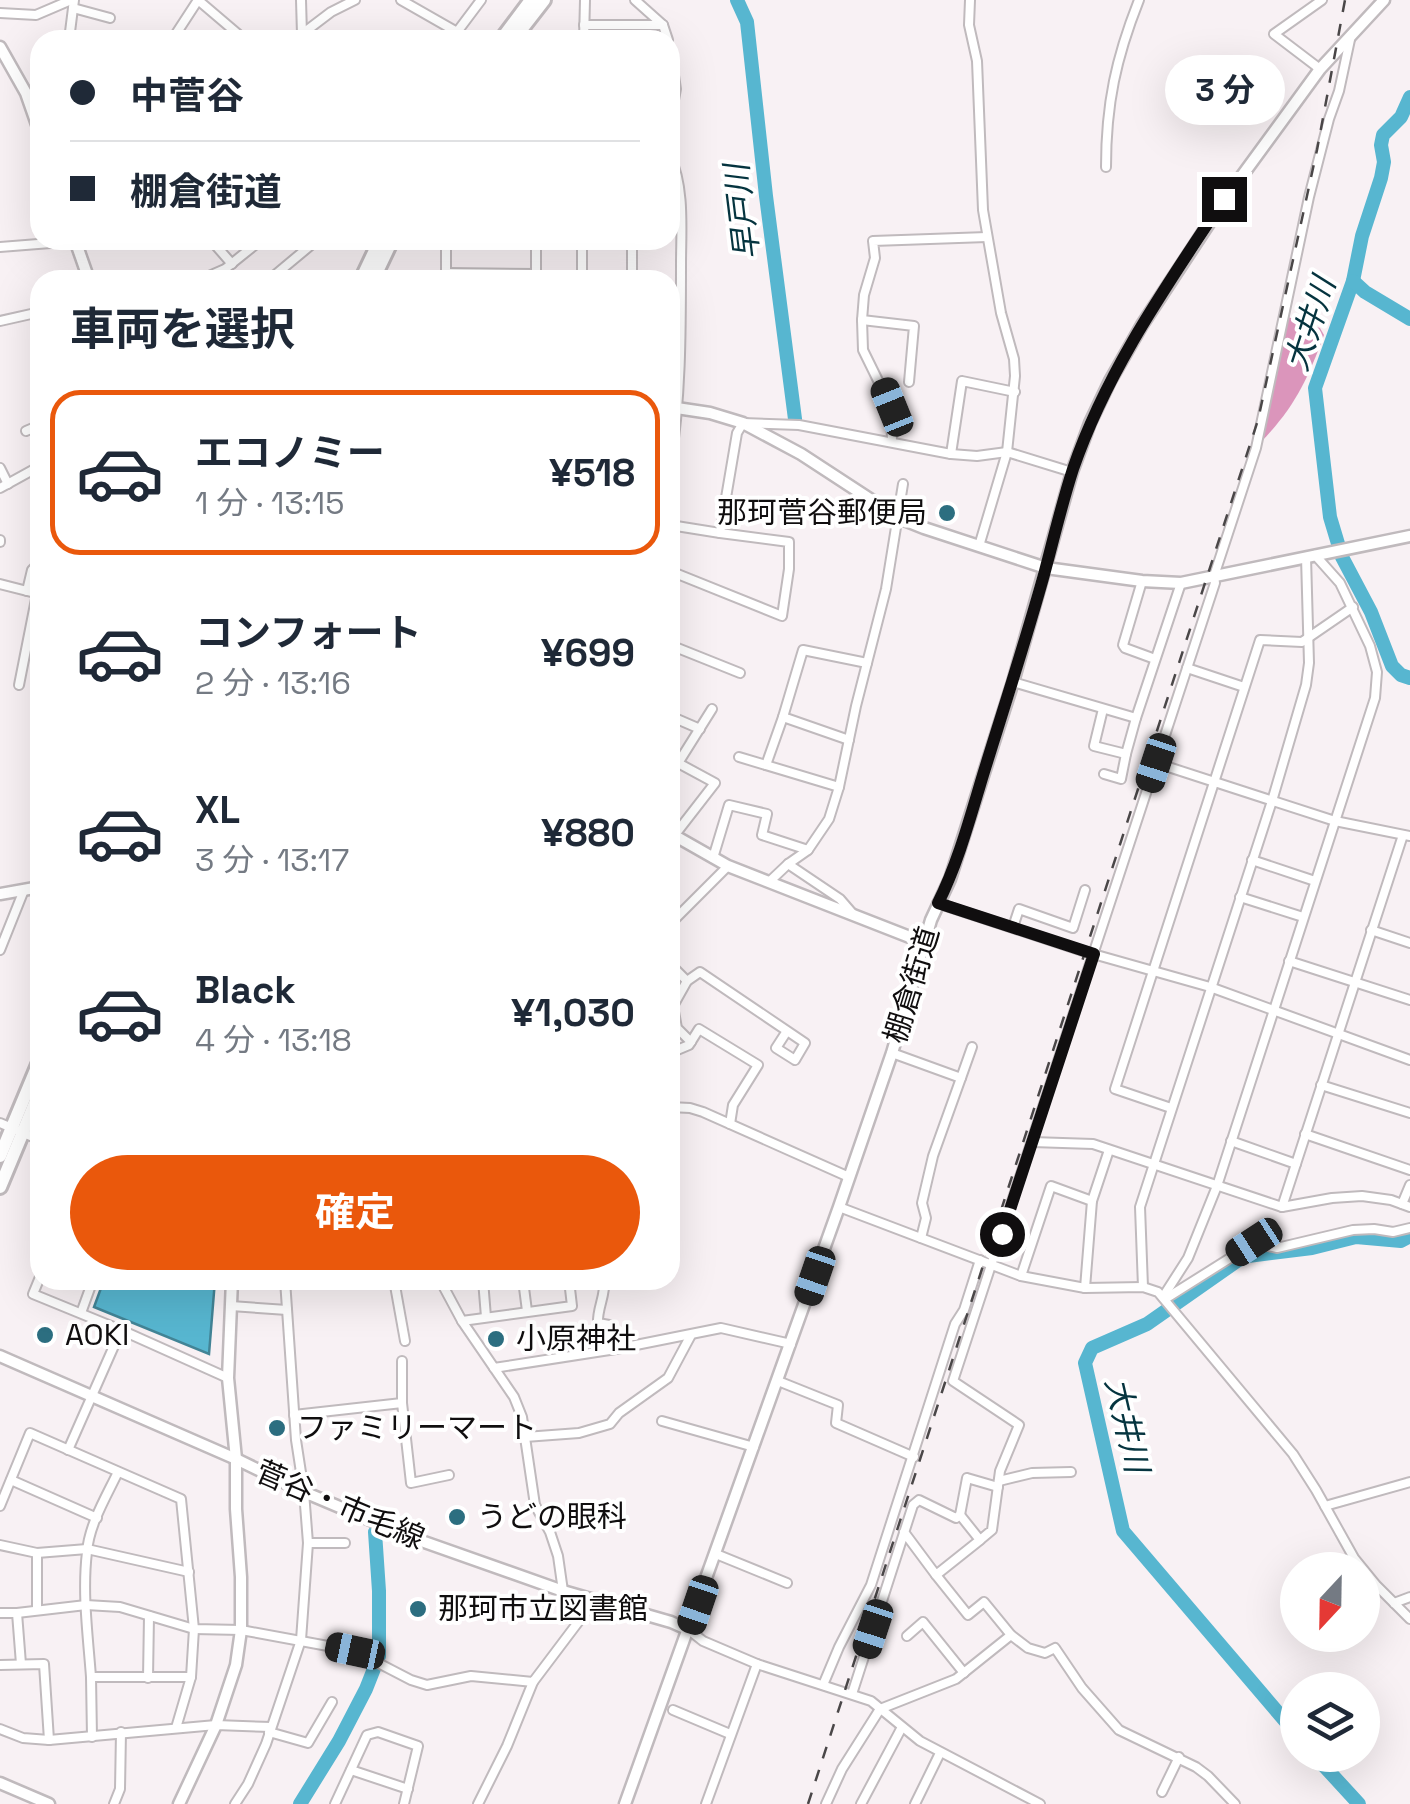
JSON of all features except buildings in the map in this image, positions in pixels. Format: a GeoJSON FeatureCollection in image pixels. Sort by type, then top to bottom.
{"type":"FeatureCollection","features":[{"type":"Feature","properties":{"kind":"highway"},"geometry":{"type":"LineString","coordinates":[[508,30],[531,0]]}},
{"type":"Feature","properties":{"kind":"highway"},"geometry":{"type":"LineString","coordinates":[[522,30],[544,0]]}},
{"type":"Feature","properties":{"kind":"highway"},"geometry":{"type":"LineString","coordinates":[[0,1156],[30,1084]]}},
{"type":"Feature","properties":{"kind":"highway"},"geometry":{"type":"LineString","coordinates":[[0,1187],[12,1128],[30,1104]]}},
{"type":"Feature","properties":{"kind":"street"},"geometry":{"type":"LineString","coordinates":[[178,30],[198,0],[233,30]]}},
{"type":"Feature","properties":{"kind":"street"},"geometry":{"type":"LineString","coordinates":[[299,30],[301,0]]}},
{"type":"Feature","properties":{"kind":"street"},"geometry":{"type":"LineString","coordinates":[[307,30],[355,0]]}},
{"type":"Feature","properties":{"kind":"street"},"geometry":{"type":"LineString","coordinates":[[401,0],[445,30]]}},
{"type":"Feature","properties":{"kind":"street"},"geometry":{"type":"LineString","coordinates":[[458,30],[481,0]]}},
{"type":"Feature","properties":{"kind":"street"},"geometry":{"type":"LineString","coordinates":[[584,30],[585,0]]}},
{"type":"Feature","properties":{"kind":"street"},"geometry":{"type":"LineString","coordinates":[[635,0],[665,30]]}},
{"type":"Feature","properties":{"kind":"street"},"geometry":{"type":"LineString","coordinates":[[1106,167],[1112,81],[1140,0]]}},
{"type":"Feature","properties":{"kind":"street"},"geometry":{"type":"LineString","coordinates":[[1320,69],[1274,34],[1322,0]]}},
{"type":"Feature","properties":{"kind":"street","name":"棚倉街道"},"geometry":{"type":"LineString","coordinates":[[625,1804],[892,1052],[924,943],[950,878],[1012,682],[1072,472],[1100,400],[1142,324],[1224,199],[1320,69],[1384,0]]}},
{"type":"Feature","properties":{"kind":"street"},"geometry":{"type":"LineString","coordinates":[[967,2],[976,61],[987,237],[1014,359],[1015,392],[1007,452],[979,546]]}},
{"type":"Feature","properties":{"kind":"street"},"geometry":{"type":"LineString","coordinates":[[70,30],[73,3]]}},
{"type":"Feature","properties":{"kind":"street"},"geometry":{"type":"LineString","coordinates":[[0,14],[36,15],[73,3],[110,18]]}},
{"type":"Feature","properties":{"kind":"street"},"geometry":{"type":"LineString","coordinates":[[584,25],[663,25]]}},
{"type":"Feature","properties":{"kind":"street"},"geometry":{"type":"LineString","coordinates":[[936,1575],[992,1530],[1000,1471],[1019,1425],[953,1381],[1256,448],[1309,197],[1351,35]]}},
{"type":"Feature","properties":{"kind":"street"},"geometry":{"type":"LineString","coordinates":[[0,48],[30,104]]}},
{"type":"Feature","properties":{"kind":"street"},"geometry":{"type":"LineString","coordinates":[[680,213],[680,324]]}},
{"type":"Feature","properties":{"kind":"street"},"geometry":{"type":"LineString","coordinates":[[892,442],[892,407],[863,350],[864,296],[875,258],[873,241],[987,237]]}},
{"type":"Feature","properties":{"kind":"street"},"geometry":{"type":"LineString","coordinates":[[0,247],[30,244]]}},
{"type":"Feature","properties":{"kind":"street"},"geometry":{"type":"LineString","coordinates":[[220,250],[232,264]]}},
{"type":"Feature","properties":{"kind":"street"},"geometry":{"type":"LineString","coordinates":[[224,270],[248,250]]}},
{"type":"Feature","properties":{"kind":"street"},"geometry":{"type":"LineString","coordinates":[[280,270],[305,250]]}},
{"type":"Feature","properties":{"kind":"street"},"geometry":{"type":"LineString","coordinates":[[0,321],[30,314]]}},
{"type":"Feature","properties":{"kind":"street"},"geometry":{"type":"LineString","coordinates":[[862,320],[914,326],[909,382]]}},
{"type":"Feature","properties":{"kind":"street"},"geometry":{"type":"LineString","coordinates":[[951,454],[962,381],[1015,392]]}},
{"type":"Feature","properties":{"kind":"street"},"geometry":{"type":"LineString","coordinates":[[680,408],[742,422],[799,425],[951,454],[1007,452],[1072,472]]}},
{"type":"Feature","properties":{"kind":"street"},"geometry":{"type":"LineString","coordinates":[[742,422],[801,454],[898,518],[1046,568],[1180,583],[1410,536]]}},
{"type":"Feature","properties":{"kind":"street"},"geometry":{"type":"LineString","coordinates":[[720,533],[742,422]]}},
{"type":"Feature","properties":{"kind":"street"},"geometry":{"type":"LineString","coordinates":[[26,431],[30,429]]}},
{"type":"Feature","properties":{"kind":"street"},"geometry":{"type":"LineString","coordinates":[[0,468],[4,486],[30,472]]}},
{"type":"Feature","properties":{"kind":"street"},"geometry":{"type":"LineString","coordinates":[[769,882],[808,850],[829,819],[886,589],[904,484]]}},
{"type":"Feature","properties":{"kind":"street"},"geometry":{"type":"LineString","coordinates":[[680,527],[789,542],[782,616],[680,575]]}},
{"type":"Feature","properties":{"kind":"street"},"geometry":{"type":"LineString","coordinates":[[1165,1299],[1188,1258],[1217,1186],[1376,698],[1377,672],[1370,646],[1340,583],[1316,555]]}},
{"type":"Feature","properties":{"kind":"street"},"geometry":{"type":"LineString","coordinates":[[1144,1287],[1140,1207],[1304,696],[1316,555]]}},
{"type":"Feature","properties":{"kind":"street"},"geometry":{"type":"LineString","coordinates":[[27,591],[30,578]]}},
{"type":"Feature","properties":{"kind":"street"},"geometry":{"type":"LineString","coordinates":[[1142,581],[1123,645],[1156,659]]}},
{"type":"Feature","properties":{"kind":"street"},"geometry":{"type":"LineString","coordinates":[[1104,774],[1121,779],[1136,718],[1180,583]]}},
{"type":"Feature","properties":{"kind":"street"},"geometry":{"type":"LineString","coordinates":[[0,584],[30,592]]}},
{"type":"Feature","properties":{"kind":"street"},"geometry":{"type":"LineString","coordinates":[[1172,1108],[1115,1090],[1260,640],[1308,640],[1353,608]]}},
{"type":"Feature","properties":{"kind":"street"},"geometry":{"type":"LineString","coordinates":[[19,685],[30,632]]}},
{"type":"Feature","properties":{"kind":"street"},"geometry":{"type":"LineString","coordinates":[[680,649],[740,672]]}},
{"type":"Feature","properties":{"kind":"street"},"geometry":{"type":"LineString","coordinates":[[766,765],[803,650],[867,663]]}},
{"type":"Feature","properties":{"kind":"street"},"geometry":{"type":"LineString","coordinates":[[1187,668],[1244,687]]}},
{"type":"Feature","properties":{"kind":"street"},"geometry":{"type":"LineString","coordinates":[[1012,682],[1136,718]]}},
{"type":"Feature","properties":{"kind":"street"},"geometry":{"type":"LineString","coordinates":[[680,760],[712,709]]}},
{"type":"Feature","properties":{"kind":"street"},"geometry":{"type":"LineString","coordinates":[[1103,709],[1094,746],[1126,754]]}},
{"type":"Feature","properties":{"kind":"street"},"geometry":{"type":"LineString","coordinates":[[783,717],[849,740]]}},
{"type":"Feature","properties":{"kind":"street"},"geometry":{"type":"LineString","coordinates":[[680,720],[700,728]]}},
{"type":"Feature","properties":{"kind":"street"},"geometry":{"type":"LineString","coordinates":[[738,758],[838,786]]}},
{"type":"Feature","properties":{"kind":"street"},"geometry":{"type":"LineString","coordinates":[[1156,763],[1335,821],[1406,836],[1371,930],[1282,1207]]}},
{"type":"Feature","properties":{"kind":"street"},"geometry":{"type":"LineString","coordinates":[[680,764],[715,782],[680,827]]}},
{"type":"Feature","properties":{"kind":"street"},"geometry":{"type":"LineString","coordinates":[[713,858],[729,805],[767,814],[762,835],[808,850]]}},
{"type":"Feature","properties":{"kind":"street"},"geometry":{"type":"LineString","coordinates":[[680,841],[728,866],[924,943]]}},
{"type":"Feature","properties":{"kind":"street"},"geometry":{"type":"LineString","coordinates":[[1252,860],[1315,881]]}},
{"type":"Feature","properties":{"kind":"street"},"geometry":{"type":"LineString","coordinates":[[788,864],[840,899],[853,914]]}},
{"type":"Feature","properties":{"kind":"street"},"geometry":{"type":"LineString","coordinates":[[680,914],[728,866]]}},
{"type":"Feature","properties":{"kind":"street"},"geometry":{"type":"LineString","coordinates":[[0,894],[30,889]]}},
{"type":"Feature","properties":{"kind":"street"},"geometry":{"type":"LineString","coordinates":[[0,950],[24,890]]}},
{"type":"Feature","properties":{"kind":"street"},"geometry":{"type":"LineString","coordinates":[[1013,927],[1019,909],[1073,928],[1085,890]]}},
{"type":"Feature","properties":{"kind":"street"},"geometry":{"type":"LineString","coordinates":[[1240,897],[1304,917]]}},
{"type":"Feature","properties":{"kind":"street"},"geometry":{"type":"LineString","coordinates":[[938,903],[1210,987],[1410,1060]]}},
{"type":"Feature","properties":{"kind":"street"},"geometry":{"type":"LineString","coordinates":[[1371,930],[1410,943]]}},
{"type":"Feature","properties":{"kind":"street"},"geometry":{"type":"LineString","coordinates":[[1289,962],[1410,1000]]}},
{"type":"Feature","properties":{"kind":"street"},"geometry":{"type":"LineString","coordinates":[[680,994],[700,972],[787,1031]]}},
{"type":"Feature","properties":{"kind":"street"},"geometry":{"type":"LineString","coordinates":[[680,973],[688,981]]}},
{"type":"Feature","properties":{"kind":"street"},"geometry":{"type":"LineString","coordinates":[[680,1048],[689,1045],[699,1029],[758,1065],[733,1105],[730,1124]]}},
{"type":"Feature","properties":{"kind":"street"},"geometry":{"type":"LineString","coordinates":[[680,1032],[691,1042]]}},
{"type":"Feature","properties":{"kind":"street"},"geometry":{"type":"LineString","coordinates":[[921,1238],[926,1218],[922,1202],[933,1156],[972,1048]]}},
{"type":"Feature","properties":{"kind":"street"},"geometry":{"type":"LineString","coordinates":[[892,1052],[962,1078]]}},
{"type":"Feature","properties":{"kind":"street"},"geometry":{"type":"LineString","coordinates":[[1322,1085],[1410,1113]]}},
{"type":"Feature","properties":{"kind":"street"},"geometry":{"type":"LineString","coordinates":[[680,1108],[730,1124],[849,1177]]}},
{"type":"Feature","properties":{"kind":"street"},"geometry":{"type":"LineString","coordinates":[[1305,1134],[1410,1170]]}},
{"type":"Feature","properties":{"kind":"street"},"geometry":{"type":"LineString","coordinates":[[1231,1141],[1296,1164]]}},
{"type":"Feature","properties":{"kind":"street"},"geometry":{"type":"LineString","coordinates":[[1032,1142],[1092,1144],[1282,1207],[1362,1196],[1406,1205],[1410,1185]]}},
{"type":"Feature","properties":{"kind":"street"},"geometry":{"type":"LineString","coordinates":[[1084,1288],[1092,1201],[1109,1150]]}},
{"type":"Feature","properties":{"kind":"street"},"geometry":{"type":"LineString","coordinates":[[1021,1276],[1050,1186],[1092,1201]]}},
{"type":"Feature","properties":{"kind":"street"},"geometry":{"type":"LineString","coordinates":[[839,1207],[1021,1276],[1084,1288],[1144,1287],[1165,1299],[1293,1454],[1354,1558],[1410,1619]]}},
{"type":"Feature","properties":{"kind":"street"},"geometry":{"type":"LineString","coordinates":[[1165,1299],[1254,1242],[1277,1248],[1354,1230],[1393,1232],[1410,1228]]}},
{"type":"Feature","properties":{"kind":"street"},"geometry":{"type":"LineString","coordinates":[[823,1684],[871,1585],[955,1324],[964,1310],[980,1260]]}},
{"type":"Feature","properties":{"kind":"street"},"geometry":{"type":"LineString","coordinates":[[35,1290],[33,1294],[228,1378]]}},
{"type":"Feature","properties":{"kind":"street"},"geometry":{"type":"LineString","coordinates":[[80,1313],[90,1290]]}},
{"type":"Feature","properties":{"kind":"street"},"geometry":{"type":"LineString","coordinates":[[179,1804],[216,1725],[236,1665],[242,1630],[236,1460],[228,1378],[231,1290]]}},
{"type":"Feature","properties":{"kind":"street"},"geometry":{"type":"LineString","coordinates":[[235,1804],[248,1784],[301,1640],[308,1543],[286,1290]]}},
{"type":"Feature","properties":{"kind":"street"},"geometry":{"type":"LineString","coordinates":[[396,1290],[405,1341]]}},
{"type":"Feature","properties":{"kind":"street"},"geometry":{"type":"LineString","coordinates":[[445,1290],[514,1397],[522,1417],[535,1505],[558,1556],[563,1591]]}},
{"type":"Feature","properties":{"kind":"street"},"geometry":{"type":"LineString","coordinates":[[483,1290],[486,1317]]}},
{"type":"Feature","properties":{"kind":"street"},"geometry":{"type":"LineString","coordinates":[[524,1290],[527,1312]]}},
{"type":"Feature","properties":{"kind":"street"},"geometry":{"type":"LineString","coordinates":[[462,1321],[572,1306],[570,1290]]}},
{"type":"Feature","properties":{"kind":"street"},"geometry":{"type":"LineString","coordinates":[[604,1290],[598,1323],[608,1325],[616,1350]]}},
{"type":"Feature","properties":{"kind":"street"},"geometry":{"type":"LineString","coordinates":[[230,1306],[287,1310]]}},
{"type":"Feature","properties":{"kind":"street"},"geometry":{"type":"LineString","coordinates":[[494,1368],[616,1350],[721,1328],[791,1344]]}},
{"type":"Feature","properties":{"kind":"street"},"geometry":{"type":"LineString","coordinates":[[68,1450],[121,1330]]}},
{"type":"Feature","properties":{"kind":"street"},"geometry":{"type":"LineString","coordinates":[[526,1438],[579,1433],[610,1424],[619,1413],[668,1378],[691,1336]]}},
{"type":"Feature","properties":{"kind":"street","name":"菅谷・市毛線"},"geometry":{"type":"LineString","coordinates":[[0,1356],[413,1538],[689,1630]]}},
{"type":"Feature","properties":{"kind":"street"},"geometry":{"type":"LineString","coordinates":[[402,1361],[402,1403],[411,1483],[448,1476]]}},
{"type":"Feature","properties":{"kind":"street"},"geometry":{"type":"LineString","coordinates":[[778,1382],[838,1405],[836,1423],[914,1457]]}},
{"type":"Feature","properties":{"kind":"street"},"geometry":{"type":"LineString","coordinates":[[294,1416],[402,1403]]}},
{"type":"Feature","properties":{"kind":"street"},"geometry":{"type":"LineString","coordinates":[[662,1421],[754,1446]]}},
{"type":"Feature","properties":{"kind":"street"},"geometry":{"type":"LineString","coordinates":[[0,1506],[30,1433],[180,1499],[194,1630],[191,1677],[176,1728]]}},
{"type":"Feature","properties":{"kind":"street"},"geometry":{"type":"LineString","coordinates":[[92,1737],[87,1549],[96,1518],[118,1472]]}},
{"type":"Feature","properties":{"kind":"street"},"geometry":{"type":"LineString","coordinates":[[980,1540],[960,1516],[966,1478],[998,1484],[1032,1473],[1071,1472]]}},
{"type":"Feature","properties":{"kind":"street"},"geometry":{"type":"LineString","coordinates":[[11,1480],[96,1518]]}},
{"type":"Feature","properties":{"kind":"street"},"geometry":{"type":"LineString","coordinates":[[1325,1506],[1410,1482]]}},
{"type":"Feature","properties":{"kind":"street"},"geometry":{"type":"LineString","coordinates":[[852,1694],[913,1505],[920,1500],[956,1518],[960,1516]]}},
{"type":"Feature","properties":{"kind":"street"},"geometry":{"type":"LineString","coordinates":[[904,1532],[968,1615],[984,1602],[1011,1636],[1028,1648],[1045,1653],[1055,1648],[1082,1688],[1119,1730],[1208,1776],[1235,1804]]}},
{"type":"Feature","properties":{"kind":"street"},"geometry":{"type":"LineString","coordinates":[[308,1543],[345,1542]]}},
{"type":"Feature","properties":{"kind":"street"},"geometry":{"type":"LineString","coordinates":[[0,1545],[36,1553],[87,1549],[189,1572]]}},
{"type":"Feature","properties":{"kind":"street"},"geometry":{"type":"LineString","coordinates":[[36,1553],[37,1609]]}},
{"type":"Feature","properties":{"kind":"street"},"geometry":{"type":"LineString","coordinates":[[716,1554],[787,1583]]}},
{"type":"Feature","properties":{"kind":"street"},"geometry":{"type":"LineString","coordinates":[[1394,1603],[1410,1597]]}},
{"type":"Feature","properties":{"kind":"street"},"geometry":{"type":"LineString","coordinates":[[478,1804],[507,1746],[532,1682],[592,1599]]}},
{"type":"Feature","properties":{"kind":"street"},"geometry":{"type":"LineString","coordinates":[[0,1613],[86,1605],[120,1607],[194,1630],[242,1630],[355,1651],[427,1685],[471,1676],[532,1682]]}},
{"type":"Feature","properties":{"kind":"street"},"geometry":{"type":"LineString","coordinates":[[17,1613],[21,1664]]}},
{"type":"Feature","properties":{"kind":"street"},"geometry":{"type":"LineString","coordinates":[[148,1678],[149,1616]]}},
{"type":"Feature","properties":{"kind":"street"},"geometry":{"type":"LineString","coordinates":[[907,1636],[923,1622],[964,1672]]}},
{"type":"Feature","properties":{"kind":"street"},"geometry":{"type":"LineString","coordinates":[[689,1630],[703,1641],[757,1664],[871,1701],[940,1753],[1024,1800],[1040,1804]]}},
{"type":"Feature","properties":{"kind":"street"},"geometry":{"type":"LineString","coordinates":[[826,1804],[842,1769],[880,1708],[956,1679],[1011,1636]]}},
{"type":"Feature","properties":{"kind":"street"},"geometry":{"type":"LineString","coordinates":[[0,1665],[44,1664],[49,1740]]}},
{"type":"Feature","properties":{"kind":"street"},"geometry":{"type":"LineString","coordinates":[[706,1804],[757,1664]]}},
{"type":"Feature","properties":{"kind":"street"},"geometry":{"type":"LineString","coordinates":[[90,1677],[191,1677]]}},
{"type":"Feature","properties":{"kind":"street"},"geometry":{"type":"LineString","coordinates":[[0,1728],[23,1738],[49,1740],[216,1725],[270,1729],[308,1743],[332,1702]]}},
{"type":"Feature","properties":{"kind":"street"},"geometry":{"type":"LineString","coordinates":[[673,1710],[730,1734]]}},
{"type":"Feature","properties":{"kind":"street"},"geometry":{"type":"LineString","coordinates":[[861,1804],[902,1727]]}},
{"type":"Feature","properties":{"kind":"street"},"geometry":{"type":"LineString","coordinates":[[114,1804],[120,1789],[121,1732]]}},
{"type":"Feature","properties":{"kind":"street"},"geometry":{"type":"LineString","coordinates":[[335,1804],[367,1735],[378,1732],[418,1746],[404,1804]]}},
{"type":"Feature","properties":{"kind":"street"},"geometry":{"type":"LineString","coordinates":[[915,1804],[940,1753]]}},
{"type":"Feature","properties":{"kind":"street"},"geometry":{"type":"LineString","coordinates":[[1162,1792],[1179,1758]]}},
{"type":"Feature","properties":{"kind":"street"},"geometry":{"type":"LineString","coordinates":[[351,1770],[408,1789]]}},
{"type":"Feature","properties":{"kind":"street"},"geometry":{"type":"LineString","coordinates":[[0,1783],[49,1804]]}},
{"type":"Feature","properties":{"kind":"shaded area"},"geometry":{"type":"Polygon","coordinates":[[[1288,317],[1320,328],[1324,335],[1298,393],[1260,443],[1288,317]]]}},
{"type":"Feature","properties":{"kind":"water"},"geometry":{"type":"Polygon","coordinates":[[[100,1290],[214,1290],[209,1354],[94,1307],[100,1290]]]}},
{"type":"Feature","properties":{"kind":"waterway","name":"早戸川"},"geometry":{"type":"LineString","coordinates":[[737,0],[747,22],[795,419]]}},
{"type":"Feature","properties":{"kind":"waterway","name":"大井川"},"geometry":{"type":"LineString","coordinates":[[1410,97],[1401,117],[1383,135],[1381,178],[1362,236],[1353,281],[1315,388],[1330,517],[1342,557],[1371,612],[1392,666],[1410,678]]}},
{"type":"Feature","properties":{"kind":"waterway"},"geometry":{"type":"LineString","coordinates":[[1353,281],[1410,319]]}},
{"type":"Feature","properties":{"kind":"waterway","name":"大井川"},"geometry":{"type":"LineString","coordinates":[[1280,1715],[1123,1531],[1085,1363],[1092,1348],[1147,1324],[1248,1256],[1312,1248],[1356,1237],[1401,1241],[1410,1236]]}},
{"type":"Feature","properties":{"kind":"waterway","name":"早戸川"},"geometry":{"type":"LineString","coordinates":[[300,1804],[339,1741],[379,1656],[375,1532]]}},
{"type":"Feature","properties":{"kind":"waterway","name":"大井川"},"geometry":{"type":"LineString","coordinates":[[1330,1772],[1359,1804]]}},
{"type":"Feature","properties":{"kind":"railway"},"geometry":{"type":"LineString","coordinates":[[808,1804],[1258,420],[1317,150],[1345,0]]}},
{"type":"Feature","properties":{"kind":"place","name":"那珂菅谷郵便局"},"geometry":{"type":"Point","coordinates":[947,513]}},
{"type":"Feature","properties":{"kind":"place","name":"AOKI"},"geometry":{"type":"Point","coordinates":[45,1335]}},
{"type":"Feature","properties":{"kind":"place","name":"小原神社"},"geometry":{"type":"Point","coordinates":[496,1339]}},
{"type":"Feature","properties":{"kind":"place","name":"ファミリーマート"},"geometry":{"type":"Point","coordinates":[277,1428]}},
{"type":"Feature","properties":{"kind":"place","name":"うどの眼科"},"geometry":{"type":"Point","coordinates":[457,1517]}},
{"type":"Feature","properties":{"kind":"place","name":"那珂市立図書館"},"geometry":{"type":"Point","coordinates":[418,1609]}},
{"type":"Feature","properties":{"kind":"route"},"geometry":{"type":"LineString","coordinates":[[1002,1234],[1094,954],[938,903],[961,844],[1090,423],[1142,324],[1224,199]]}}]}
